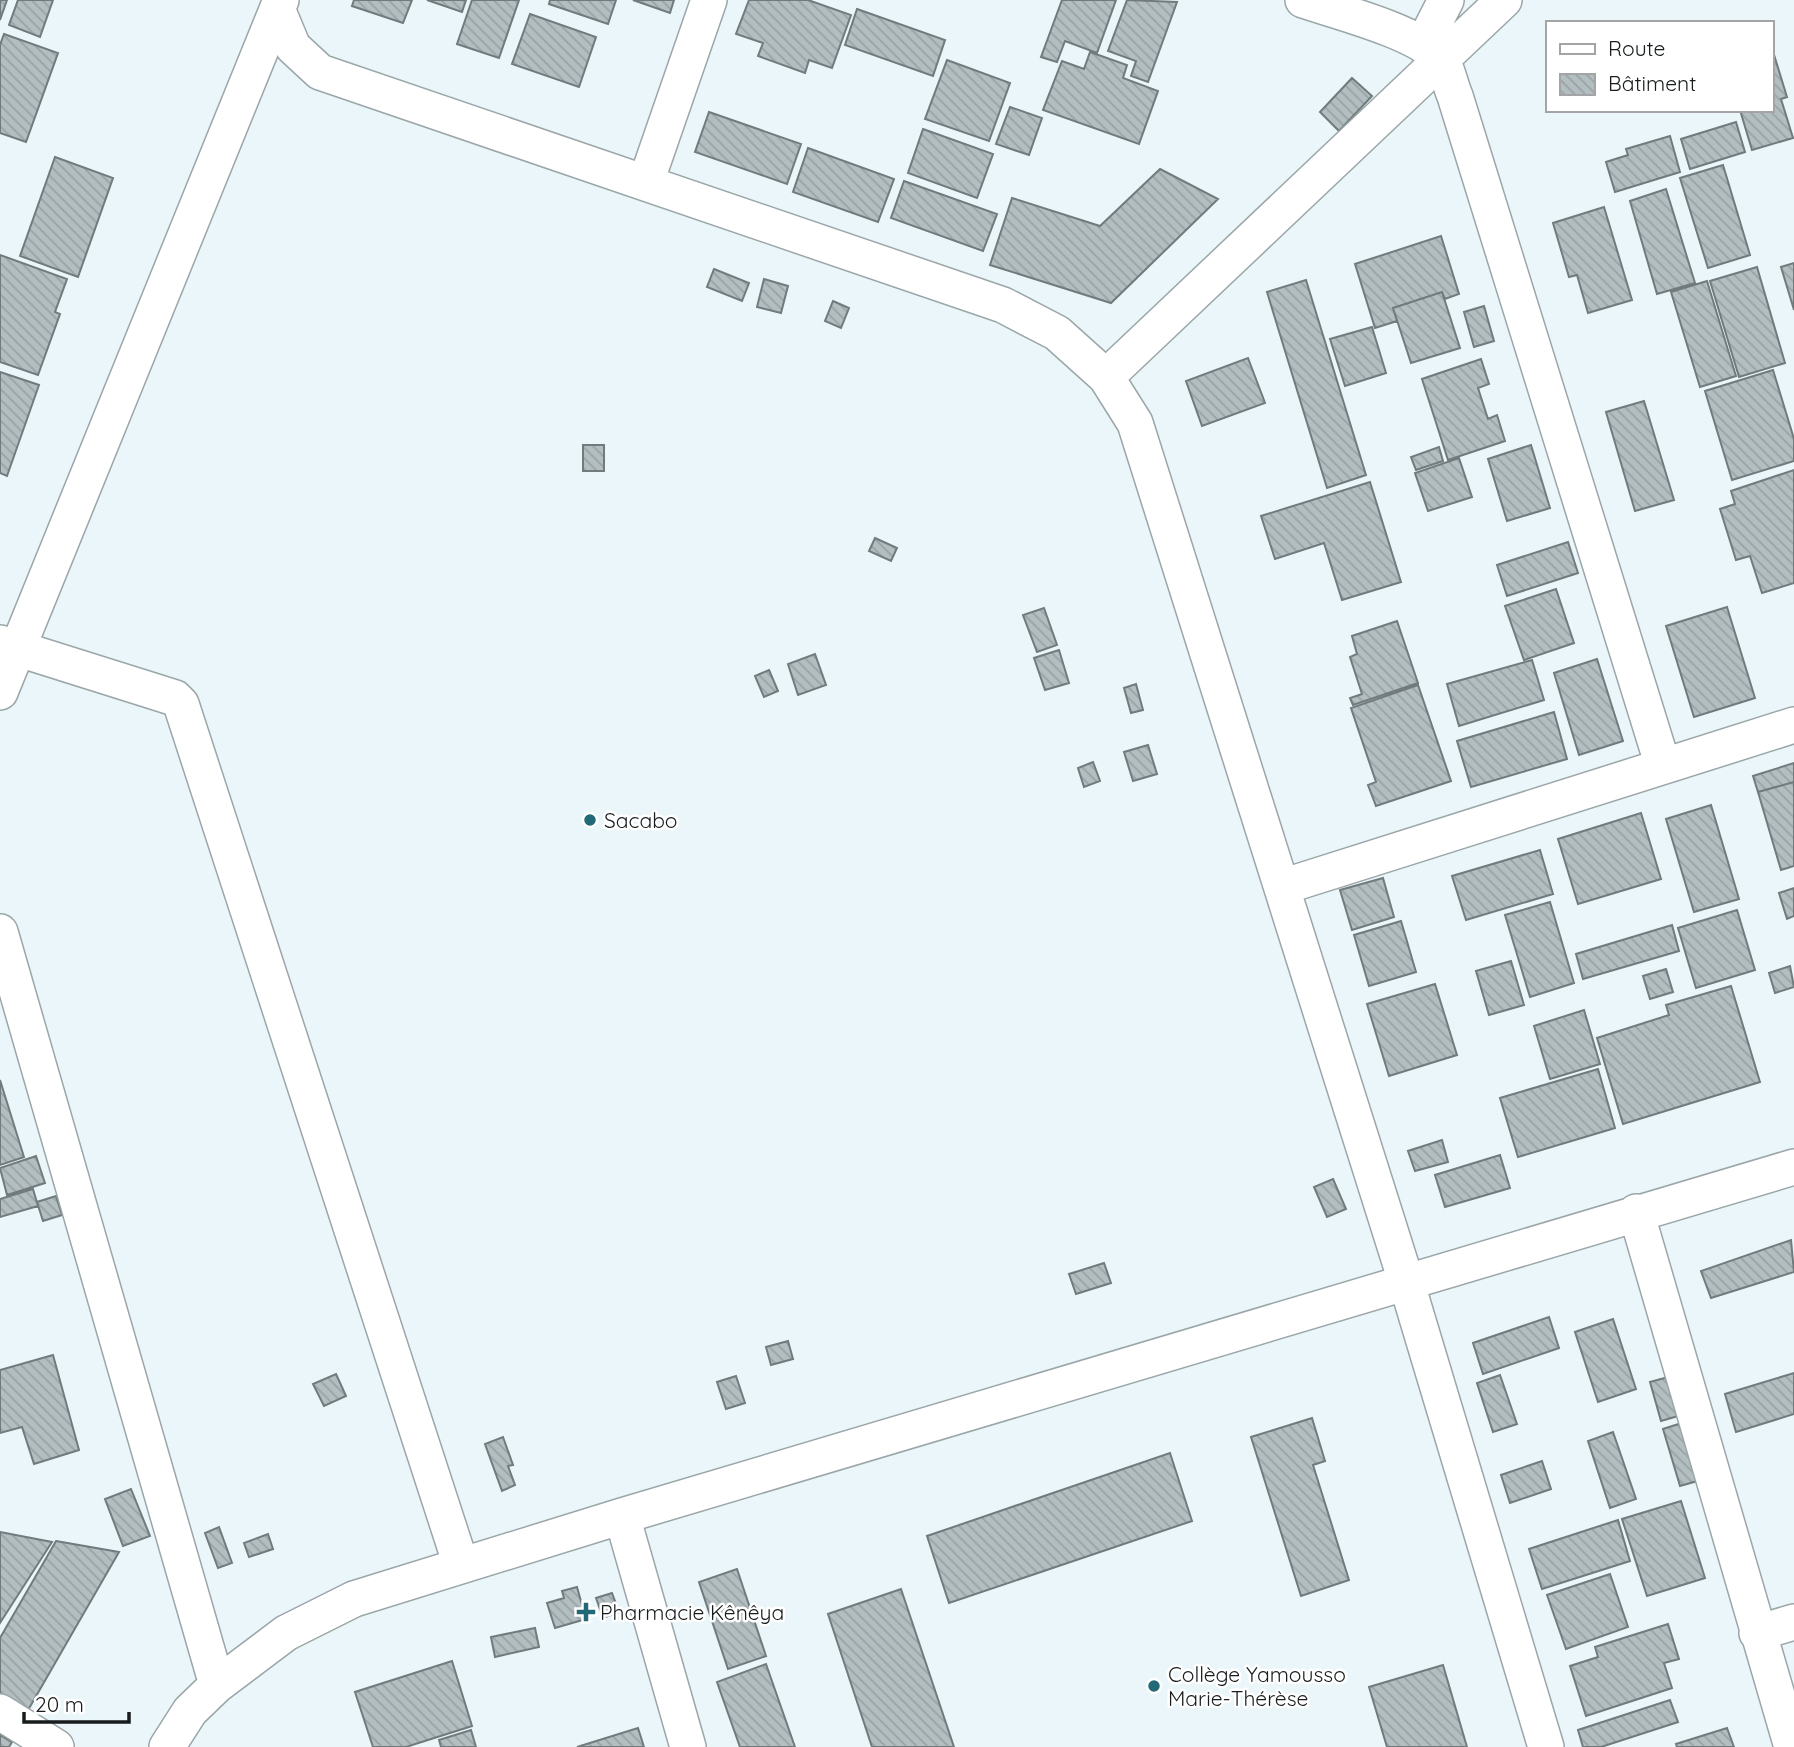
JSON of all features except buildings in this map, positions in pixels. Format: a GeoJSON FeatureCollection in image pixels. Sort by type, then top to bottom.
{"type":"FeatureCollection","features":[{"type":"Feature","properties":{"kind":"street"},"geometry":{"type":"LineString","coordinates":[[646,182],[709,0]]}},
{"type":"Feature","properties":{"kind":"street"},"geometry":{"type":"LineString","coordinates":[[1303,0],[1382,27],[1431,51],[1459,109],[1663,766]]}},
{"type":"Feature","properties":{"kind":"street"},"geometry":{"type":"LineString","coordinates":[[1431,51],[1446,0]]}},
{"type":"Feature","properties":{"kind":"street"},"geometry":{"type":"LineString","coordinates":[[1106,377],[1431,51],[1504,0]]}},
{"type":"Feature","properties":{"kind":"street"},"geometry":{"type":"LineString","coordinates":[[279,6],[293,47],[320,72],[1003,305],[1057,333],[1106,377],[1135,423],[1406,1281],[1546,1747]]}},
{"type":"Feature","properties":{"kind":"street"},"geometry":{"type":"LineString","coordinates":[[0,692],[8,646],[279,6]]}},
{"type":"Feature","properties":{"kind":"street"},"geometry":{"type":"LineString","coordinates":[[8,646],[176,698],[181,704],[461,1565]]}},
{"type":"Feature","properties":{"kind":"street"},"geometry":{"type":"LineString","coordinates":[[1282,887],[1794,725]]}},
{"type":"Feature","properties":{"kind":"street"},"geometry":{"type":"LineString","coordinates":[[0,933],[217,1685]]}},
{"type":"Feature","properties":{"kind":"street"},"geometry":{"type":"LineString","coordinates":[[167,1747],[190,1711],[217,1685],[286,1633],[354,1599],[622,1516],[1794,1167]]}},
{"type":"Feature","properties":{"kind":"street"},"geometry":{"type":"LineString","coordinates":[[1636,1212],[1792,1747]]}},
{"type":"Feature","properties":{"kind":"street"},"geometry":{"type":"LineString","coordinates":[[622,1516],[688,1747]]}},
{"type":"Feature","properties":{"kind":"street"},"geometry":{"type":"LineString","coordinates":[[1758,1633],[1794,1622]]}},
{"type":"Feature","properties":{"kind":"street"},"geometry":{"type":"LineString","coordinates":[[0,1712],[56,1747]]}},
{"type":"Feature","properties":{"kind":"place","name":"Sacabo"},"geometry":{"type":"Point","coordinates":[590,820]}},
{"type":"Feature","properties":{"kind":"place","name":"Pharmacie Kênêya"},"geometry":{"type":"Point","coordinates":[586,1612]}},
{"type":"Feature","properties":{"kind":"place","name":"Collège Yamousso Marie-Thérèse"},"geometry":{"type":"Point","coordinates":[1154,1686]}}]}
